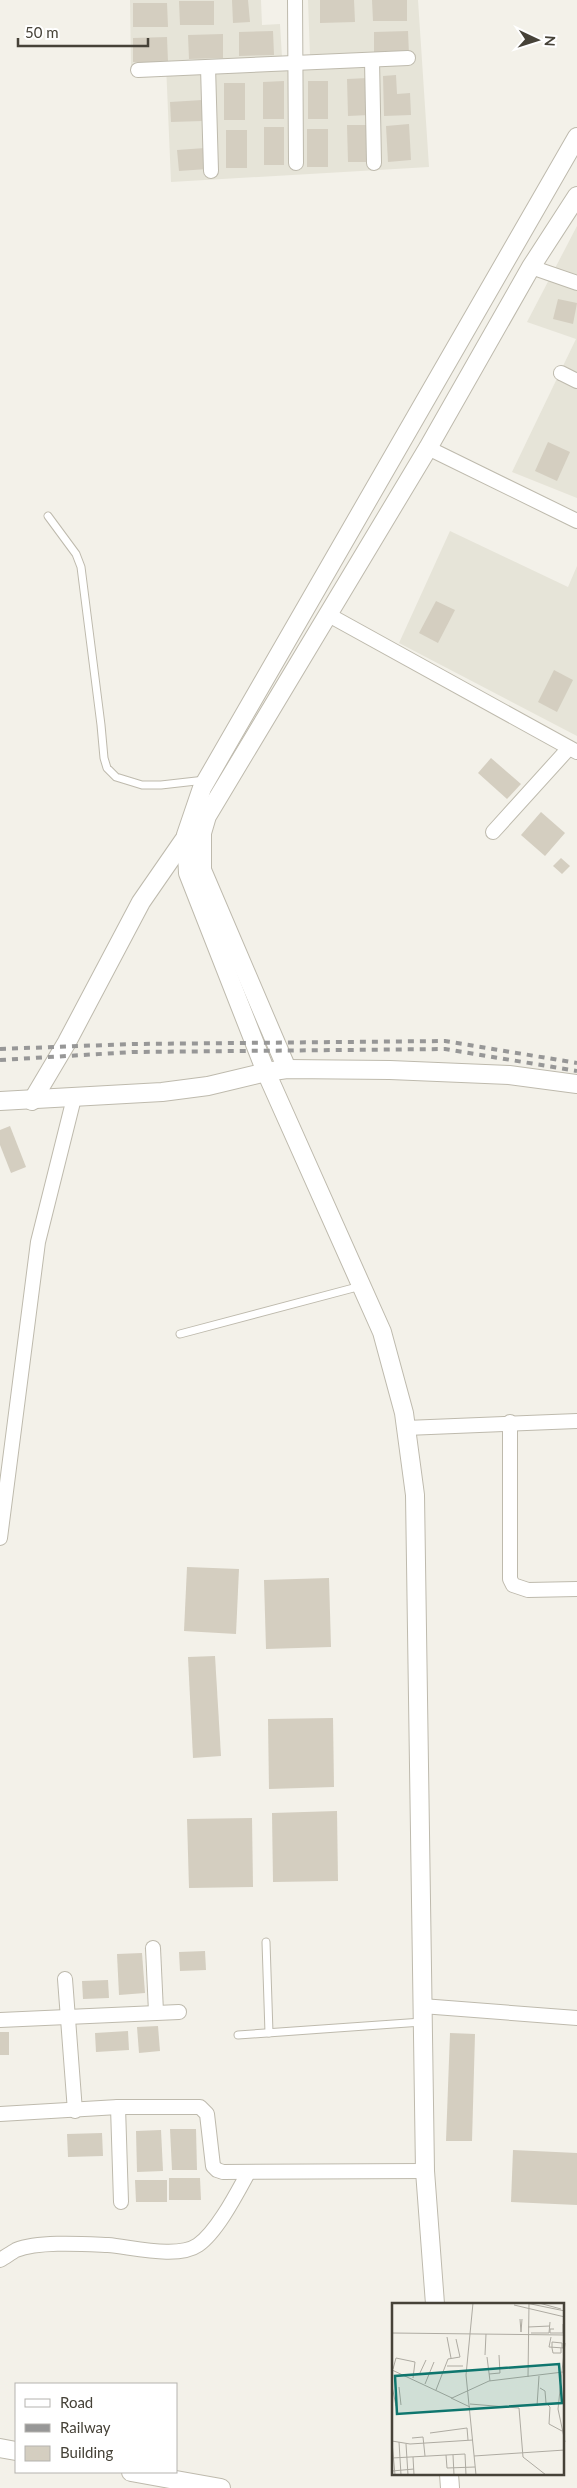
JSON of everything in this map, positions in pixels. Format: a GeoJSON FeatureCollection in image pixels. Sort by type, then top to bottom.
{"type":"FeatureCollection","features":[{"type":"Feature","properties":{"kind":"street"},"geometry":{"type":"LineString","coordinates":[[295,0],[296,163]]}},
{"type":"Feature","properties":{"kind":"street"},"geometry":{"type":"LineString","coordinates":[[138,70],[408,58]]}},
{"type":"Feature","properties":{"kind":"street"},"geometry":{"type":"LineString","coordinates":[[372,60],[374,163]]}},
{"type":"Feature","properties":{"kind":"street"},"geometry":{"type":"LineString","coordinates":[[208,66],[211,171]]}},
{"type":"Feature","properties":{"kind":"street"},"geometry":{"type":"LineString","coordinates":[[32,1101],[67,1042],[141,902],[186,835],[207,780],[577,136]]}},
{"type":"Feature","properties":{"kind":"street"},"geometry":{"type":"LineString","coordinates":[[287,1069],[202,870],[202,833],[207,816],[428,448],[531,267],[577,196]]}},
{"type":"Feature","properties":{"kind":"street"},"geometry":{"type":"LineString","coordinates":[[531,267],[577,283]]}},
{"type":"Feature","properties":{"kind":"street"},"geometry":{"type":"LineString","coordinates":[[561,373],[577,381]]}},
{"type":"Feature","properties":{"kind":"street"},"geometry":{"type":"LineString","coordinates":[[428,448],[577,522]]}},
{"type":"Feature","properties":{"kind":"street"},"geometry":{"type":"LineString","coordinates":[[327,614],[573,750],[493,832]]}},
{"type":"Feature","properties":{"kind":"street"},"geometry":{"type":"LineString","coordinates":[[186,835],[207,816]]}},
{"type":"Feature","properties":{"kind":"street"},"geometry":{"type":"LineString","coordinates":[[186,835],[188,873],[266,1072],[382,1332],[404,1413],[415,1495],[425,2171],[435,2303]]}},
{"type":"Feature","properties":{"kind":"street"},"geometry":{"type":"LineString","coordinates":[[0,1101],[32,1101],[162,1092],[208,1086],[287,1069],[390,1070],[509,1075],[577,1084]]}},
{"type":"Feature","properties":{"kind":"street"},"geometry":{"type":"LineString","coordinates":[[0,1538],[38,1242],[74,1098]]}},
{"type":"Feature","properties":{"kind":"street"},"geometry":{"type":"LineString","coordinates":[[406,1428],[510,1422],[577,1421]]}},
{"type":"Feature","properties":{"kind":"street"},"geometry":{"type":"LineString","coordinates":[[510,1422],[510,1579],[513,1585],[528,1590],[577,1590]]}},
{"type":"Feature","properties":{"kind":"street"},"geometry":{"type":"LineString","coordinates":[[153,1948],[156,2012]]}},
{"type":"Feature","properties":{"kind":"street"},"geometry":{"type":"LineString","coordinates":[[65,1979],[74,2112]]}},
{"type":"Feature","properties":{"kind":"street"},"geometry":{"type":"LineString","coordinates":[[0,2020],[179,2012]]}},
{"type":"Feature","properties":{"kind":"street"},"geometry":{"type":"LineString","coordinates":[[423,2014],[577,2018]]}},
{"type":"Feature","properties":{"kind":"street"},"geometry":{"type":"LineString","coordinates":[[0,2114],[74,2112],[118,2107],[200,2107],[208,2114],[213,2166],[216,2170],[223,2172],[425,2171]]}},
{"type":"Feature","properties":{"kind":"street"},"geometry":{"type":"LineString","coordinates":[[118,2107],[121,2202]]}},
{"type":"Feature","properties":{"kind":"street"},"geometry":{"type":"LineString","coordinates":[[0,2260],[17,2250],[55,2246],[108,2245],[185,2251],[199,2244],[210,2232],[229,2206],[248,2172]]}},
{"type":"Feature","properties":{"kind":"street"},"geometry":{"type":"LineString","coordinates":[[0,2448],[15,2451]]}},
{"type":"Feature","properties":{"kind":"street"},"geometry":{"type":"LineString","coordinates":[[138,2473],[221,2488]]}},
{"type":"Feature","properties":{"kind":"lane"},"geometry":{"type":"LineString","coordinates":[[48,516],[76,554],[81,567],[104,758],[107,768],[116,777],[142,785],[207,780]]}},
{"type":"Feature","properties":{"kind":"lane"},"geometry":{"type":"LineString","coordinates":[[180,1334],[361,1286]]}},
{"type":"Feature","properties":{"kind":"lane"},"geometry":{"type":"LineString","coordinates":[[266,1942],[269,2033]]}},
{"type":"Feature","properties":{"kind":"lane"},"geometry":{"type":"LineString","coordinates":[[238,2035],[269,2033],[423,2014]]}},
{"type":"Feature","properties":{"kind":"shaded area"},"geometry":{"type":"Polygon","coordinates":[[[130,0],[261,0],[262,25],[280,24],[282,57],[310,56],[308,0],[418,0],[429,167],[171,182],[166,64],[131,66],[130,0]]]}},
{"type":"Feature","properties":{"kind":"shaded area"},"geometry":{"type":"Polygon","coordinates":[[[577,226],[577,498],[512,472],[576,339],[527,322],[577,226]]]}},
{"type":"Feature","properties":{"kind":"shaded area"},"geometry":{"type":"Polygon","coordinates":[[[450,531],[568,587],[577,566],[577,736],[399,643],[450,531]]]}},
{"type":"Feature","properties":{"kind":"building"},"geometry":{"type":"Polygon","coordinates":[[[232,0],[248,0],[250,22],[233,23],[232,0]]]}},
{"type":"Feature","properties":{"kind":"building"},"geometry":{"type":"Polygon","coordinates":[[[320,0],[354,0],[355,22],[320,23],[320,0]]]}},
{"type":"Feature","properties":{"kind":"building"},"geometry":{"type":"Polygon","coordinates":[[[372,0],[407,0],[407,21],[373,21],[372,0]]]}},
{"type":"Feature","properties":{"kind":"building"},"geometry":{"type":"Polygon","coordinates":[[[179,1],[214,1],[214,25],[180,25],[179,1]]]}},
{"type":"Feature","properties":{"kind":"building"},"geometry":{"type":"Polygon","coordinates":[[[133,3],[167,3],[168,27],[133,27],[133,3]]]}},
{"type":"Feature","properties":{"kind":"building"},"geometry":{"type":"Polygon","coordinates":[[[273,31],[274,55],[239,56],[239,32],[273,31]]]}},
{"type":"Feature","properties":{"kind":"building"},"geometry":{"type":"Polygon","coordinates":[[[408,31],[409,55],[374,56],[374,32],[408,31]]]}},
{"type":"Feature","properties":{"kind":"building"},"geometry":{"type":"Polygon","coordinates":[[[223,34],[223,58],[189,59],[188,35],[223,34]]]}},
{"type":"Feature","properties":{"kind":"building"},"geometry":{"type":"Polygon","coordinates":[[[167,37],[168,62],[133,62],[133,38],[167,37]]]}},
{"type":"Feature","properties":{"kind":"building"},"geometry":{"type":"Polygon","coordinates":[[[396,75],[397,94],[410,93],[411,115],[384,116],[383,76],[396,75]]]}},
{"type":"Feature","properties":{"kind":"building"},"geometry":{"type":"Polygon","coordinates":[[[368,78],[369,115],[348,116],[347,79],[368,78]]]}},
{"type":"Feature","properties":{"kind":"building"},"geometry":{"type":"Polygon","coordinates":[[[284,81],[284,119],[263,119],[263,82],[284,81]]]}},
{"type":"Feature","properties":{"kind":"building"},"geometry":{"type":"Polygon","coordinates":[[[308,81],[328,81],[328,119],[308,119],[308,81]]]}},
{"type":"Feature","properties":{"kind":"building"},"geometry":{"type":"Polygon","coordinates":[[[224,83],[245,83],[245,120],[224,120],[224,83]]]}},
{"type":"Feature","properties":{"kind":"building"},"geometry":{"type":"Polygon","coordinates":[[[202,100],[203,121],[171,122],[170,102],[202,100]]]}},
{"type":"Feature","properties":{"kind":"building"},"geometry":{"type":"Polygon","coordinates":[[[409,124],[411,160],[388,162],[386,126],[409,124]]]}},
{"type":"Feature","properties":{"kind":"building"},"geometry":{"type":"Polygon","coordinates":[[[347,125],[367,125],[368,162],[348,162],[347,125]]]}},
{"type":"Feature","properties":{"kind":"building"},"geometry":{"type":"Polygon","coordinates":[[[264,127],[284,127],[284,165],[264,165],[264,127]]]}},
{"type":"Feature","properties":{"kind":"building"},"geometry":{"type":"Polygon","coordinates":[[[307,129],[328,129],[328,167],[307,167],[307,129]]]}},
{"type":"Feature","properties":{"kind":"building"},"geometry":{"type":"Polygon","coordinates":[[[226,130],[247,130],[247,168],[226,168],[226,130]]]}},
{"type":"Feature","properties":{"kind":"building"},"geometry":{"type":"Polygon","coordinates":[[[205,148],[207,169],[179,171],[177,150],[205,148]]]}},
{"type":"Feature","properties":{"kind":"building"},"geometry":{"type":"Polygon","coordinates":[[[558,299],[577,303],[573,324],[553,319],[558,299]]]}},
{"type":"Feature","properties":{"kind":"building"},"geometry":{"type":"Polygon","coordinates":[[[548,442],[570,452],[557,481],[535,471],[548,442]]]}},
{"type":"Feature","properties":{"kind":"building"},"geometry":{"type":"Polygon","coordinates":[[[436,601],[455,610],[438,643],[419,633],[436,601]]]}},
{"type":"Feature","properties":{"kind":"building"},"geometry":{"type":"Polygon","coordinates":[[[554,670],[573,680],[557,712],[538,702],[554,670]]]}},
{"type":"Feature","properties":{"kind":"building"},"geometry":{"type":"Polygon","coordinates":[[[491,758],[521,784],[507,799],[478,773],[491,758]]]}},
{"type":"Feature","properties":{"kind":"building"},"geometry":{"type":"Polygon","coordinates":[[[541,812],[565,833],[545,856],[521,835],[541,812]]]}},
{"type":"Feature","properties":{"kind":"building"},"geometry":{"type":"Polygon","coordinates":[[[561,858],[570,866],[562,874],[553,866],[561,858]]]}},
{"type":"Feature","properties":{"kind":"building"},"geometry":{"type":"Polygon","coordinates":[[[10,1126],[26,1167],[11,1173],[0,1145],[0,1130],[10,1126]]]}},
{"type":"Feature","properties":{"kind":"building"},"geometry":{"type":"Polygon","coordinates":[[[187,1567],[239,1569],[236,1634],[184,1631],[187,1567]]]}},
{"type":"Feature","properties":{"kind":"building"},"geometry":{"type":"Polygon","coordinates":[[[329,1578],[331,1647],[266,1649],[264,1580],[329,1578]]]}},
{"type":"Feature","properties":{"kind":"building"},"geometry":{"type":"Polygon","coordinates":[[[215,1656],[221,1756],[193,1758],[188,1657],[215,1656]]]}},
{"type":"Feature","properties":{"kind":"building"},"geometry":{"type":"Polygon","coordinates":[[[333,1718],[334,1787],[269,1789],[268,1719],[333,1718]]]}},
{"type":"Feature","properties":{"kind":"building"},"geometry":{"type":"Polygon","coordinates":[[[337,1811],[338,1881],[273,1882],[272,1813],[337,1811]]]}},
{"type":"Feature","properties":{"kind":"building"},"geometry":{"type":"Polygon","coordinates":[[[252,1818],[253,1887],[189,1888],[187,1819],[252,1818]]]}},
{"type":"Feature","properties":{"kind":"building"},"geometry":{"type":"Polygon","coordinates":[[[205,1951],[206,1970],[180,1971],[179,1952],[205,1951]]]}},
{"type":"Feature","properties":{"kind":"building"},"geometry":{"type":"Polygon","coordinates":[[[142,1953],[145,1993],[119,1995],[117,1954],[142,1953]]]}},
{"type":"Feature","properties":{"kind":"building"},"geometry":{"type":"Polygon","coordinates":[[[108,1980],[109,1998],[83,1999],[82,1981],[108,1980]]]}},
{"type":"Feature","properties":{"kind":"building"},"geometry":{"type":"Polygon","coordinates":[[[158,2026],[160,2051],[139,2053],[137,2027],[158,2026]]]}},
{"type":"Feature","properties":{"kind":"building"},"geometry":{"type":"Polygon","coordinates":[[[128,2031],[129,2050],[96,2052],[95,2033],[128,2031]]]}},
{"type":"Feature","properties":{"kind":"building"},"geometry":{"type":"Polygon","coordinates":[[[0,2032],[9,2032],[9,2055],[0,2055],[0,2032]]]}},
{"type":"Feature","properties":{"kind":"building"},"geometry":{"type":"Polygon","coordinates":[[[450,2033],[475,2034],[472,2141],[446,2141],[450,2033]]]}},
{"type":"Feature","properties":{"kind":"building"},"geometry":{"type":"Polygon","coordinates":[[[170,2129],[196,2129],[197,2170],[172,2170],[170,2129]]]}},
{"type":"Feature","properties":{"kind":"building"},"geometry":{"type":"Polygon","coordinates":[[[161,2130],[163,2171],[137,2172],[136,2131],[161,2130]]]}},
{"type":"Feature","properties":{"kind":"building"},"geometry":{"type":"Polygon","coordinates":[[[102,2133],[103,2156],[68,2157],[67,2134],[102,2133]]]}},
{"type":"Feature","properties":{"kind":"building"},"geometry":{"type":"Polygon","coordinates":[[[513,2150],[577,2153],[577,2205],[511,2202],[513,2150]]]}},
{"type":"Feature","properties":{"kind":"building"},"geometry":{"type":"Polygon","coordinates":[[[169,2178],[200,2178],[201,2200],[169,2200],[169,2178]]]}},
{"type":"Feature","properties":{"kind":"building"},"geometry":{"type":"Polygon","coordinates":[[[135,2180],[167,2180],[167,2202],[136,2202],[135,2180]]]}},
{"type":"Feature","properties":{"kind":"railway"},"geometry":{"type":"LineString","coordinates":[[0,1049],[133,1044],[445,1041],[577,1063]]}},
{"type":"Feature","properties":{"kind":"railway"},"geometry":{"type":"LineString","coordinates":[[0,1060],[133,1052],[445,1049],[577,1071]]}}]}
